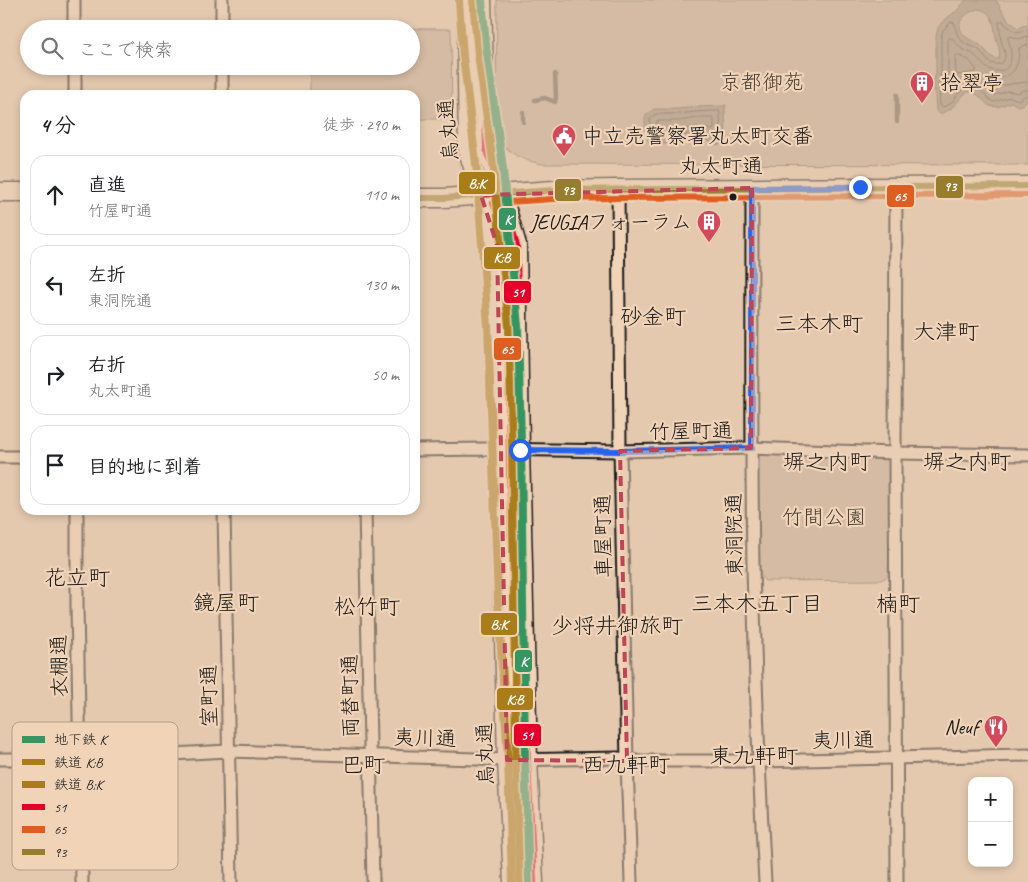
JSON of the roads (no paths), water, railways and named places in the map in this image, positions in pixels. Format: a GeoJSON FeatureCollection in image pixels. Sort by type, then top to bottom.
{"type":"FeatureCollection","features":[{"type":"Feature","properties":{"kind":"main road","name":"烏丸通"},"geometry":{"type":"LineString","coordinates":[[466,0],[468,151],[497,245],[507,760],[513,882]]}},
{"type":"Feature","properties":{"kind":"main road","name":"烏丸通"},"geometry":{"type":"LineString","coordinates":[[482,0],[486,150],[502,193],[517,245],[528,760],[534,882]]}},
{"type":"Feature","properties":{"kind":"main road","name":"丸太町通"},"geometry":{"type":"LineString","coordinates":[[420,198],[553,190],[1028,186]]}},
{"type":"Feature","properties":{"kind":"main road"},"geometry":{"type":"LineString","coordinates":[[0,192],[20,192]]}},
{"type":"Feature","properties":{"kind":"street"},"geometry":{"type":"LineString","coordinates":[[74,0],[74,20]]}},
{"type":"Feature","properties":{"kind":"street"},"geometry":{"type":"LineString","coordinates":[[222,0],[222,20]]}},
{"type":"Feature","properties":{"kind":"street"},"geometry":{"type":"LineString","coordinates":[[75,75],[76,90]]}},
{"type":"Feature","properties":{"kind":"street"},"geometry":{"type":"LineString","coordinates":[[222,75],[222,90]]}},
{"type":"Feature","properties":{"kind":"street"},"geometry":{"type":"LineString","coordinates":[[896,187],[897,882]]}},
{"type":"Feature","properties":{"kind":"street","name":"東洞院通"},"geometry":{"type":"LineString","coordinates":[[752,188],[753,565],[765,882]]}},
{"type":"Feature","properties":{"kind":"street","name":"車屋町通"},"geometry":{"type":"LineString","coordinates":[[618,189],[620,451],[631,882]]}},
{"type":"Feature","properties":{"kind":"street","name":"竹屋町通"},"geometry":{"type":"LineString","coordinates":[[420,450],[620,451],[752,448],[1028,455]]}},
{"type":"Feature","properties":{"kind":"street"},"geometry":{"type":"LineString","coordinates":[[0,458],[20,457]]}},
{"type":"Feature","properties":{"kind":"street","name":"衣棚通"},"geometry":{"type":"LineString","coordinates":[[77,515],[80,722]]}},
{"type":"Feature","properties":{"kind":"street","name":"室町通"},"geometry":{"type":"LineString","coordinates":[[224,515],[231,882]]}},
{"type":"Feature","properties":{"kind":"street","name":"両替町通"},"geometry":{"type":"LineString","coordinates":[[365,515],[373,882]]}},
{"type":"Feature","properties":{"kind":"street","name":"夷川通"},"geometry":{"type":"LineString","coordinates":[[178,754],[228,751],[507,760],[619,758],[627,761],[759,761],[1028,755]]}},
{"type":"Feature","properties":{"kind":"water"},"geometry":{"type":"Polygon","coordinates":[[[966,0],[996,0],[1008,20],[1018,28],[1028,24],[1028,101],[1018,106],[1011,102],[995,107],[988,105],[976,94],[967,92],[949,110],[940,114],[936,111],[934,82],[936,72],[936,36],[942,22],[955,13],[966,0]],[[978,9],[966,15],[960,22],[961,30],[965,36],[980,45],[990,56],[999,59],[995,29],[990,16],[983,10],[978,9]]]}},
{"type":"Feature","properties":{"kind":"water"},"geometry":{"type":"Polygon","coordinates":[[[726,105],[726,140],[724,144],[718,145],[704,139],[695,138],[679,143],[673,142],[661,145],[649,142],[645,133],[645,118],[654,109],[726,105]]]}},
{"type":"Feature","properties":{"kind":"waterway"},"geometry":{"type":"LineString","coordinates":[[535,100],[545,98],[555,102],[555,74]]}},
{"type":"Feature","properties":{"kind":"waterway"},"geometry":{"type":"LineString","coordinates":[[897,95],[897,122]]}},
{"type":"Feature","properties":{"kind":"waterway"},"geometry":{"type":"LineString","coordinates":[[523,112],[523,122]]}},
{"type":"Feature","properties":{"kind":"metro line","name":"K"},"geometry":{"type":"LineString","coordinates":[[482,0],[487,54],[502,160],[518,326],[525,759],[529,882]]}},
{"type":"Feature","properties":{"kind":"rail line","name":"B;K"},"geometry":{"type":"LineString","coordinates":[[459,1],[463,56],[476,164],[488,327],[498,602],[508,759],[512,882]]}},
{"type":"Feature","properties":{"kind":"rail line","name":"K;B"},"geometry":{"type":"LineString","coordinates":[[473,1],[478,55],[493,161],[509,327],[516,759],[520,882]]}},
{"type":"Feature","properties":{"kind":"place","name":"拾翠亭"},"geometry":{"type":"Point","coordinates":[922,104]}},
{"type":"Feature","properties":{"kind":"place","name":"中立売警察署丸太町交番"},"geometry":{"type":"Point","coordinates":[564,157]}},
{"type":"Feature","properties":{"kind":"place","name":"JEUGIAフォーラム"},"geometry":{"type":"Point","coordinates":[709,243]}},
{"type":"Feature","properties":{"kind":"place","name":"Neuf"},"geometry":{"type":"Point","coordinates":[996,748]}},
{"type":"Feature","properties":{"kind":"district","name":"砂金町"},"geometry":{"type":"Point","coordinates":[653,317]}},
{"type":"Feature","properties":{"kind":"district","name":"三本木町"},"geometry":{"type":"Point","coordinates":[819,324]}},
{"type":"Feature","properties":{"kind":"district","name":"大津町"},"geometry":{"type":"Point","coordinates":[946,332]}},
{"type":"Feature","properties":{"kind":"district","name":"塀之内町"},"geometry":{"type":"Point","coordinates":[827,462]}},
{"type":"Feature","properties":{"kind":"district","name":"塀之内町"},"geometry":{"type":"Point","coordinates":[967,462]}},
{"type":"Feature","properties":{"kind":"district","name":"花立町"},"geometry":{"type":"Point","coordinates":[77,578]}},
{"type":"Feature","properties":{"kind":"district","name":"鏡屋町"},"geometry":{"type":"Point","coordinates":[226,603]}},
{"type":"Feature","properties":{"kind":"district","name":"三本木五丁目"},"geometry":{"type":"Point","coordinates":[757,604]}},
{"type":"Feature","properties":{"kind":"district","name":"楠町"},"geometry":{"type":"Point","coordinates":[898,604]}},
{"type":"Feature","properties":{"kind":"district","name":"松竹町"},"geometry":{"type":"Point","coordinates":[367,607]}},
{"type":"Feature","properties":{"kind":"district","name":"少将井御旅町"},"geometry":{"type":"Point","coordinates":[617,626]}},
{"type":"Feature","properties":{"kind":"district","name":"東九軒町"},"geometry":{"type":"Point","coordinates":[754,756]}},
{"type":"Feature","properties":{"kind":"district","name":"巴町"},"geometry":{"type":"Point","coordinates":[363,765]}},
{"type":"Feature","properties":{"kind":"district","name":"西九軒町"},"geometry":{"type":"Point","coordinates":[626,765]}},
{"type":"Feature","properties":{"kind":"park label","name":"京都御苑"},"geometry":{"type":"Point","coordinates":[762,82]}},
{"type":"Feature","properties":{"kind":"park label","name":"竹間公園"},"geometry":{"type":"Point","coordinates":[824,517]}}]}
